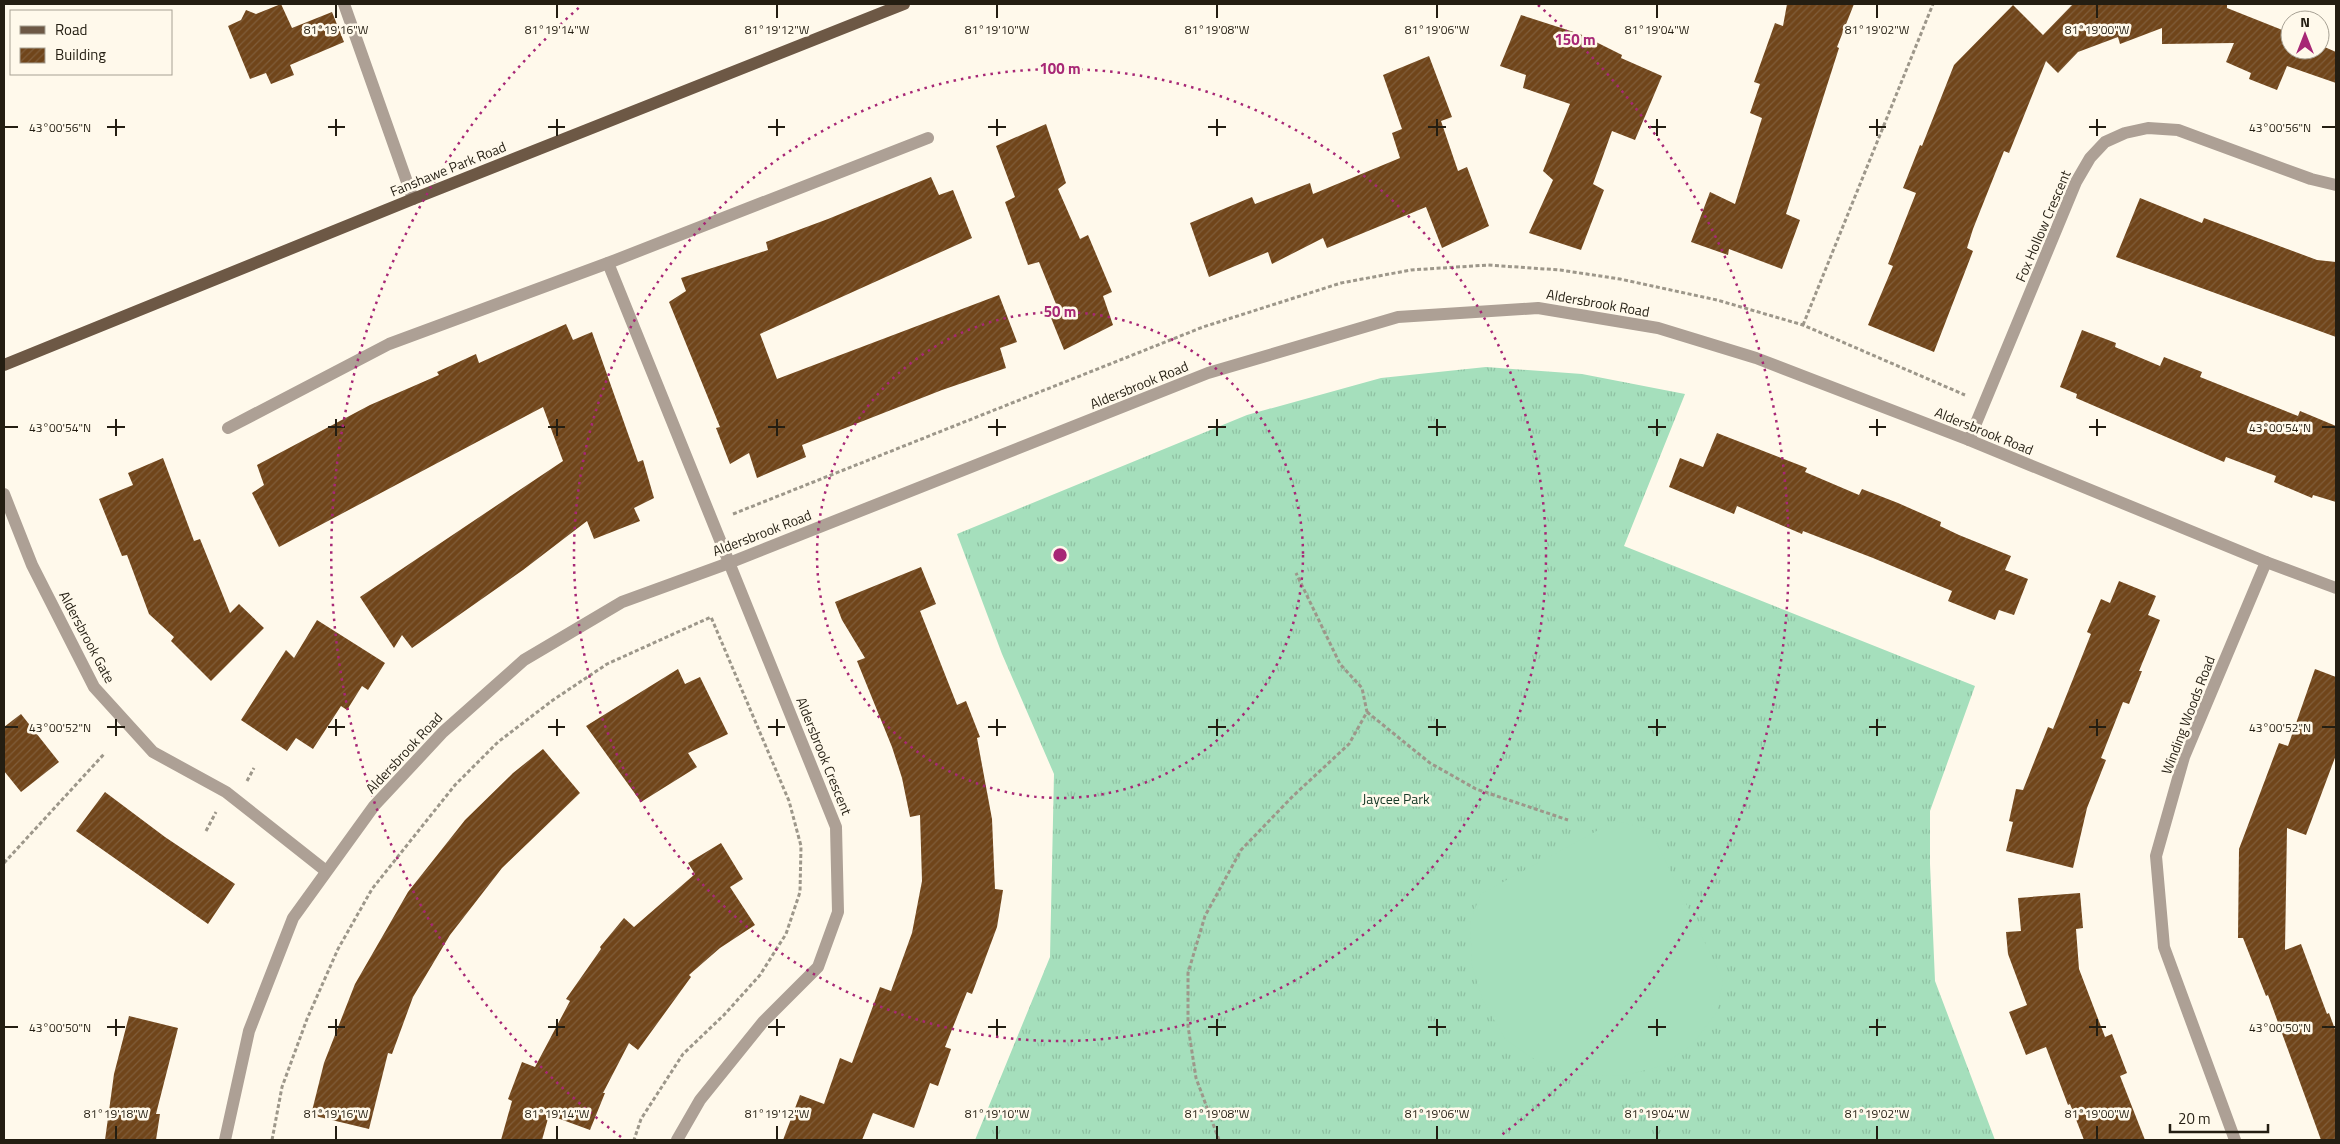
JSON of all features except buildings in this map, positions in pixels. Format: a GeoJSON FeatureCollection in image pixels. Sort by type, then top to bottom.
{"type":"FeatureCollection","features":[{"type":"Feature","properties":{"kind":"main road","name":"Fanshawe Park Road"},"geometry":{"type":"LineString","coordinates":[[4,365],[413,199],[904,4]]}},
{"type":"Feature","properties":{"kind":"street"},"geometry":{"type":"LineString","coordinates":[[344,4],[413,199]]}},
{"type":"Feature","properties":{"kind":"street","name":"Fox Hollow Crescent"},"geometry":{"type":"LineString","coordinates":[[1969,440],[1986,404],[2076,182],[2090,158],[2105,142],[2125,132],[2148,128],[2178,130],[2311,179],[2336,184]]}},
{"type":"Feature","properties":{"kind":"street"},"geometry":{"type":"LineString","coordinates":[[228,428],[389,344],[608,263],[928,138]]}},
{"type":"Feature","properties":{"kind":"street","name":"Aldersbrook Crescent"},"geometry":{"type":"LineString","coordinates":[[608,263],[836,827],[838,912],[818,967],[763,1022],[700,1100],[677,1140]]}},
{"type":"Feature","properties":{"kind":"street","name":"Aldersbrook Road"},"geometry":{"type":"LineString","coordinates":[[225,1140],[249,1031],[293,918],[374,806],[443,732],[524,660],[622,602],[729,563],[1208,373],[1398,317],[1538,308],[1658,328],[1756,358],[1969,440],[2266,562],[2336,588]]}},
{"type":"Feature","properties":{"kind":"street","name":"Aldersbrook Gate"},"geometry":{"type":"LineString","coordinates":[[4,494],[32,564],[94,687],[153,752],[226,792],[326,871]]}},
{"type":"Feature","properties":{"kind":"street","name":"Winding Woods Road"},"geometry":{"type":"LineString","coordinates":[[2235,1140],[2164,947],[2156,856],[2184,757],[2266,562]]}},
{"type":"Feature","properties":{"kind":"path"},"geometry":{"type":"LineString","coordinates":[[1803,325],[1933,4]]}},
{"type":"Feature","properties":{"kind":"path"},"geometry":{"type":"LineString","coordinates":[[712,522],[1203,327],[1340,283],[1411,270],[1488,265],[1560,270],[1620,279],[1717,300],[1803,325],[1986,404]]}},
{"type":"Feature","properties":{"kind":"path"},"geometry":{"type":"LineString","coordinates":[[1296,573],[1340,664],[1362,688],[1367,712],[1430,763],[1476,789],[1568,820]]}},
{"type":"Feature","properties":{"kind":"path"},"geometry":{"type":"LineString","coordinates":[[272,1140],[282,1087],[338,949],[372,889],[449,792],[498,742],[553,700],[607,664],[711,618],[788,801],[801,846],[800,892],[786,934],[760,975],[724,1015],[683,1054],[641,1118],[634,1140]]}},
{"type":"Feature","properties":{"kind":"path"},"geometry":{"type":"LineString","coordinates":[[1219,1140],[1196,1078],[1188,1026],[1188,973],[1205,916],[1241,850],[1293,796],[1349,744],[1367,712]]}},
{"type":"Feature","properties":{"kind":"path"},"geometry":{"type":"LineString","coordinates":[[4,863],[104,754]]}},
{"type":"Feature","properties":{"kind":"green space","name":"Jaycee Park"},"geometry":{"type":"Polygon","coordinates":[[[1486,367],[1582,374],[1685,394],[1624,546],[1975,686],[1930,811],[1930,864],[1935,981],[1995,1140],[975,1140],[1050,957],[1054,774],[1002,654],[957,534],[1247,415],[1381,378],[1486,367]]]}},
{"type":"Feature","properties":{"kind":"green space"},"geometry":{"type":"Polygon","coordinates":[[[1615,821],[1650,829],[1723,980],[1717,1012],[1692,1045],[1661,1066],[1623,1076],[1578,1075],[1537,1061],[1506,1040],[1483,1001],[1472,965],[1470,921],[1481,894],[1615,821]]]}}]}
